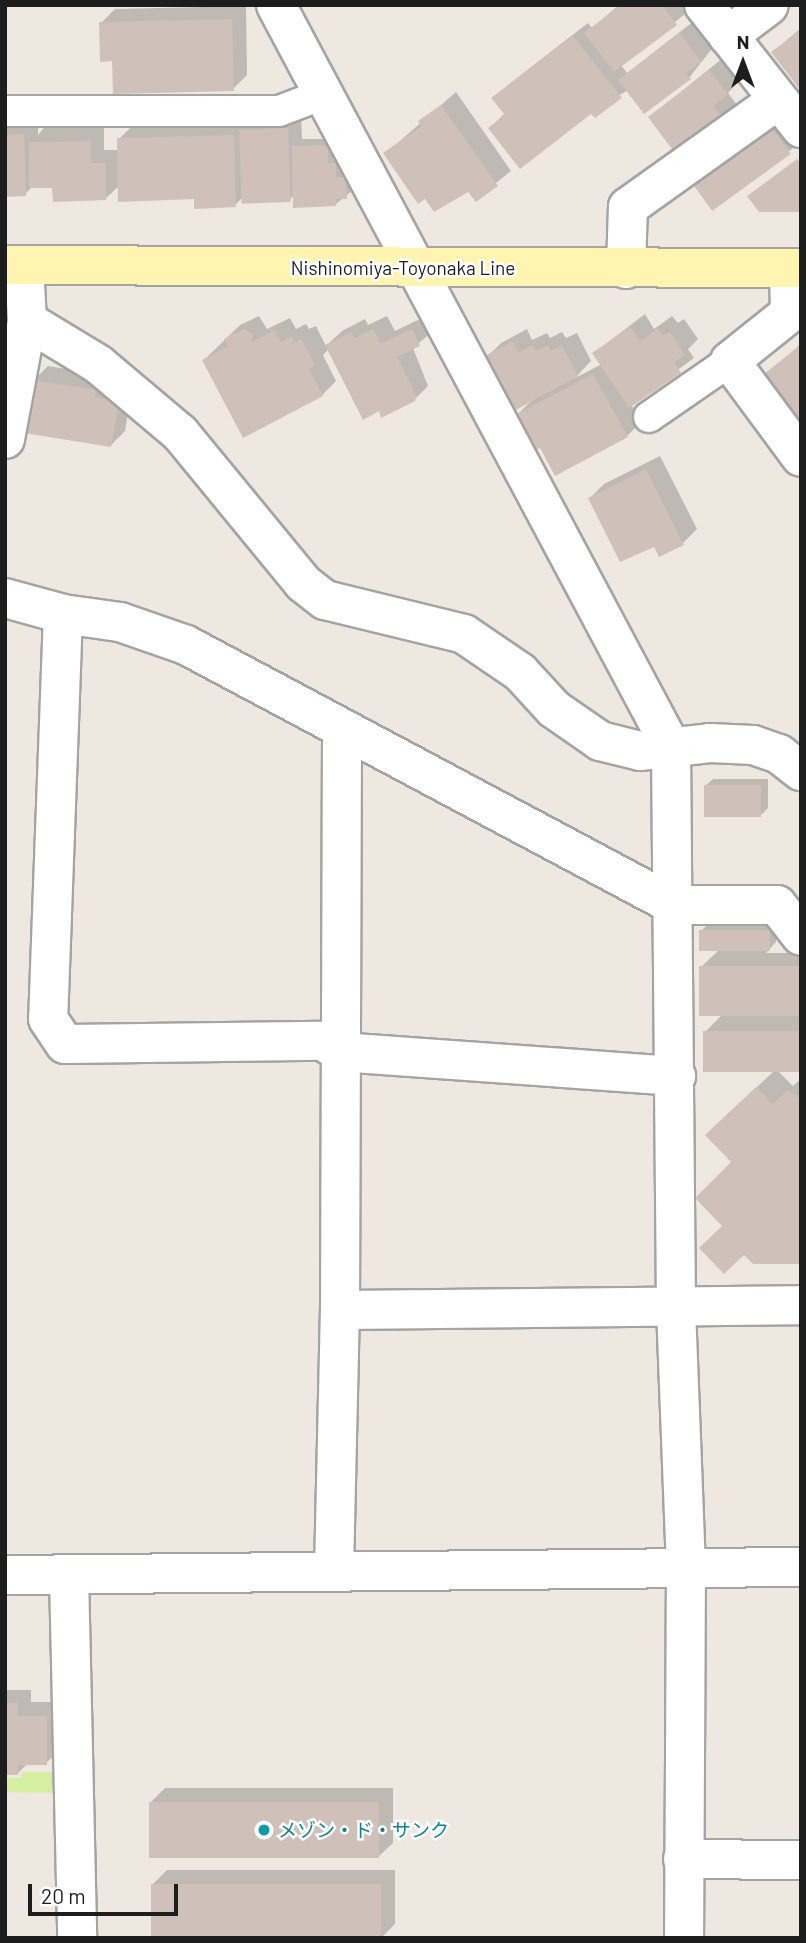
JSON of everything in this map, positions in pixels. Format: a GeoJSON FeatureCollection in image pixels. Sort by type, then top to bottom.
{"type":"FeatureCollection","features":[{"type":"Feature","properties":{"kind":"main road","name":"Nishinomiya-Toyonaka Line"},"geometry":{"type":"LineString","coordinates":[[15,265],[626,270],[795,268]]}},
{"type":"Feature","properties":{"kind":"street"},"geometry":{"type":"LineString","coordinates":[[276,5],[671,747],[676,1308],[686,1567],[684,1938]]}},
{"type":"Feature","properties":{"kind":"street"},"geometry":{"type":"LineString","coordinates":[[626,270],[628,207],[789,114],[704,5]]}},
{"type":"Feature","properties":{"kind":"street"},"geometry":{"type":"LineString","coordinates":[[728,36],[769,5]]}},
{"type":"Feature","properties":{"kind":"street"},"geometry":{"type":"LineString","coordinates":[[5,439],[27,321],[15,265]]}},
{"type":"Feature","properties":{"kind":"street"},"geometry":{"type":"LineString","coordinates":[[795,268],[790,313],[730,361],[801,457]]}},
{"type":"Feature","properties":{"kind":"street"},"geometry":{"type":"LineString","coordinates":[[27,321],[98,364],[180,433],[303,583],[326,600],[464,634],[520,672],[554,709],[589,735],[640,751],[671,747],[752,745],[779,754],[801,771]]}},
{"type":"Feature","properties":{"kind":"street"},"geometry":{"type":"LineString","coordinates":[[5,598],[63,614],[120,622],[186,645],[674,905],[777,905],[801,936]]}},
{"type":"Feature","properties":{"kind":"street"},"geometry":{"type":"LineString","coordinates":[[63,614],[48,1019],[65,1044],[323,1041],[340,1052],[676,1076]]}},
{"type":"Feature","properties":{"kind":"street"},"geometry":{"type":"LineString","coordinates":[[334,1572],[340,1310],[342,730]]}},
{"type":"Feature","properties":{"kind":"street"},"geometry":{"type":"LineString","coordinates":[[340,1310],[801,1305]]}},
{"type":"Feature","properties":{"kind":"street"},"geometry":{"type":"LineString","coordinates":[[5,1575],[801,1567]]}},
{"type":"Feature","properties":{"kind":"street"},"geometry":{"type":"LineString","coordinates":[[69,1575],[77,1938]]}},
{"type":"Feature","properties":{"kind":"street"},"geometry":{"type":"LineString","coordinates":[[683,1859],[801,1860]]}},
{"type":"Feature","properties":{"kind":"lane"},"geometry":{"type":"LineString","coordinates":[[5,111],[279,111],[324,94]]}},
{"type":"Feature","properties":{"kind":"lane"},"geometry":{"type":"LineString","coordinates":[[649,417],[730,361]]}},
{"type":"Feature","properties":{"kind":"green space"},"geometry":{"type":"Polygon","coordinates":[[[22,1772],[53,1772],[53,1793],[5,1792],[5,1778],[21,1778],[22,1772]]]}},
{"type":"Feature","properties":{"kind":"building"},"geometry":{"type":"Polygon","coordinates":[[[621,5],[662,5],[677,25],[614,72],[584,33],[621,5]]]}},
{"type":"Feature","properties":{"kind":"building"},"geometry":{"type":"Polygon","coordinates":[[[232,19],[234,91],[113,94],[112,61],[100,62],[99,22],[232,19]]]}},
{"type":"Feature","properties":{"kind":"building"},"geometry":{"type":"Polygon","coordinates":[[[801,30],[801,91],[771,52],[801,30]]]}},
{"type":"Feature","properties":{"kind":"building"},"geometry":{"type":"Polygon","coordinates":[[[680,33],[701,62],[686,73],[691,79],[644,114],[618,80],[680,33]]]}},
{"type":"Feature","properties":{"kind":"building"},"geometry":{"type":"Polygon","coordinates":[[[573,36],[622,98],[595,118],[591,114],[520,169],[488,128],[505,115],[491,98],[573,36]]]}},
{"type":"Feature","properties":{"kind":"building"},"geometry":{"type":"Polygon","coordinates":[[[709,70],[728,94],[713,106],[726,121],[678,157],[648,117],[709,70]]]}},
{"type":"Feature","properties":{"kind":"building"},"geometry":{"type":"Polygon","coordinates":[[[441,105],[498,186],[476,202],[468,192],[434,212],[425,199],[418,204],[383,153],[422,126],[418,121],[441,105]]]}},
{"type":"Feature","properties":{"kind":"building"},"geometry":{"type":"Polygon","coordinates":[[[766,120],[791,154],[712,211],[688,177],[766,120]]]}},
{"type":"Feature","properties":{"kind":"building"},"geometry":{"type":"Polygon","coordinates":[[[288,128],[291,202],[242,204],[239,130],[288,128]]]}},
{"type":"Feature","properties":{"kind":"building"},"geometry":{"type":"Polygon","coordinates":[[[24,134],[26,196],[7,197],[5,135],[24,134]]]}},
{"type":"Feature","properties":{"kind":"building"},"geometry":{"type":"Polygon","coordinates":[[[234,135],[236,207],[194,209],[194,199],[118,202],[117,138],[234,135]]]}},
{"type":"Feature","properties":{"kind":"building"},"geometry":{"type":"Polygon","coordinates":[[[91,141],[91,163],[106,163],[106,200],[53,202],[52,188],[29,188],[29,142],[91,141]]]}},
{"type":"Feature","properties":{"kind":"building"},"geometry":{"type":"Polygon","coordinates":[[[328,145],[328,163],[336,163],[336,177],[346,177],[347,199],[336,199],[336,206],[293,208],[292,146],[328,145]]]}},
{"type":"Feature","properties":{"kind":"building"},"geometry":{"type":"Polygon","coordinates":[[[797,159],[801,165],[801,212],[759,212],[747,196],[797,159]]]}},
{"type":"Feature","properties":{"kind":"building"},"geometry":{"type":"Polygon","coordinates":[[[630,327],[640,341],[657,329],[663,336],[670,332],[685,355],[674,362],[681,373],[629,408],[592,353],[630,327]]]}},
{"type":"Feature","properties":{"kind":"building"},"geometry":{"type":"Polygon","coordinates":[[[244,329],[253,334],[252,342],[275,330],[281,342],[292,336],[294,342],[301,339],[315,365],[309,369],[323,396],[243,438],[202,360],[228,346],[224,339],[244,329]]]}},
{"type":"Feature","properties":{"kind":"building"},"geometry":{"type":"Polygon","coordinates":[[[373,329],[381,344],[412,329],[420,346],[397,357],[416,395],[415,401],[381,418],[379,411],[363,420],[325,345],[351,332],[354,338],[373,329]]]}},
{"type":"Feature","properties":{"kind":"building"},"geometry":{"type":"Polygon","coordinates":[[[512,342],[518,353],[532,345],[536,351],[548,345],[551,351],[562,346],[578,376],[514,411],[485,356],[512,342]]]}},
{"type":"Feature","properties":{"kind":"building"},"geometry":{"type":"Polygon","coordinates":[[[801,345],[801,418],[796,422],[760,377],[801,345]]]}},
{"type":"Feature","properties":{"kind":"building"},"geometry":{"type":"Polygon","coordinates":[[[593,374],[628,437],[555,476],[540,448],[534,451],[515,415],[593,374]]]}},
{"type":"Feature","properties":{"kind":"building"},"geometry":{"type":"Polygon","coordinates":[[[33,380],[96,390],[95,397],[119,401],[111,447],[24,433],[33,380]]]}},
{"type":"Feature","properties":{"kind":"building"},"geometry":{"type":"Polygon","coordinates":[[[646,469],[684,545],[659,557],[654,547],[620,562],[588,498],[646,469]]]}},
{"type":"Feature","properties":{"kind":"building"},"geometry":{"type":"Polygon","coordinates":[[[704,785],[761,785],[761,817],[704,817],[704,785]]]}},
{"type":"Feature","properties":{"kind":"building"},"geometry":{"type":"Polygon","coordinates":[[[699,930],[770,930],[770,951],[699,951],[699,930]]]}},
{"type":"Feature","properties":{"kind":"building"},"geometry":{"type":"Polygon","coordinates":[[[699,966],[801,966],[801,1016],[699,1016],[699,966]]]}},
{"type":"Feature","properties":{"kind":"building"},"geometry":{"type":"Polygon","coordinates":[[[703,1031],[801,1031],[801,1072],[703,1072],[703,1031]]]}},
{"type":"Feature","properties":{"kind":"building"},"geometry":{"type":"Polygon","coordinates":[[[756,1087],[773,1104],[788,1090],[801,1099],[801,1264],[753,1264],[744,1255],[724,1274],[699,1248],[722,1226],[695,1198],[731,1162],[705,1135],[756,1087]]]}},
{"type":"Feature","properties":{"kind":"building"},"geometry":{"type":"Polygon","coordinates":[[[5,1703],[18,1703],[18,1716],[47,1716],[47,1765],[18,1765],[18,1775],[5,1775],[5,1703]]]}},
{"type":"Feature","properties":{"kind":"building","name":"メゾン・ド・サンク"},"geometry":{"type":"Polygon","coordinates":[[[149,1802],[379,1802],[379,1858],[149,1858],[149,1802]]]}},
{"type":"Feature","properties":{"kind":"building","name":"メゾン・ド・サンク"},"geometry":{"type":"Polygon","coordinates":[[[151,1884],[381,1884],[381,1938],[151,1938],[151,1884]]]}},
{"type":"Feature","properties":{"kind":"place","name":"メゾン・ド・サンク"},"geometry":{"type":"Point","coordinates":[264,1830]}}]}
